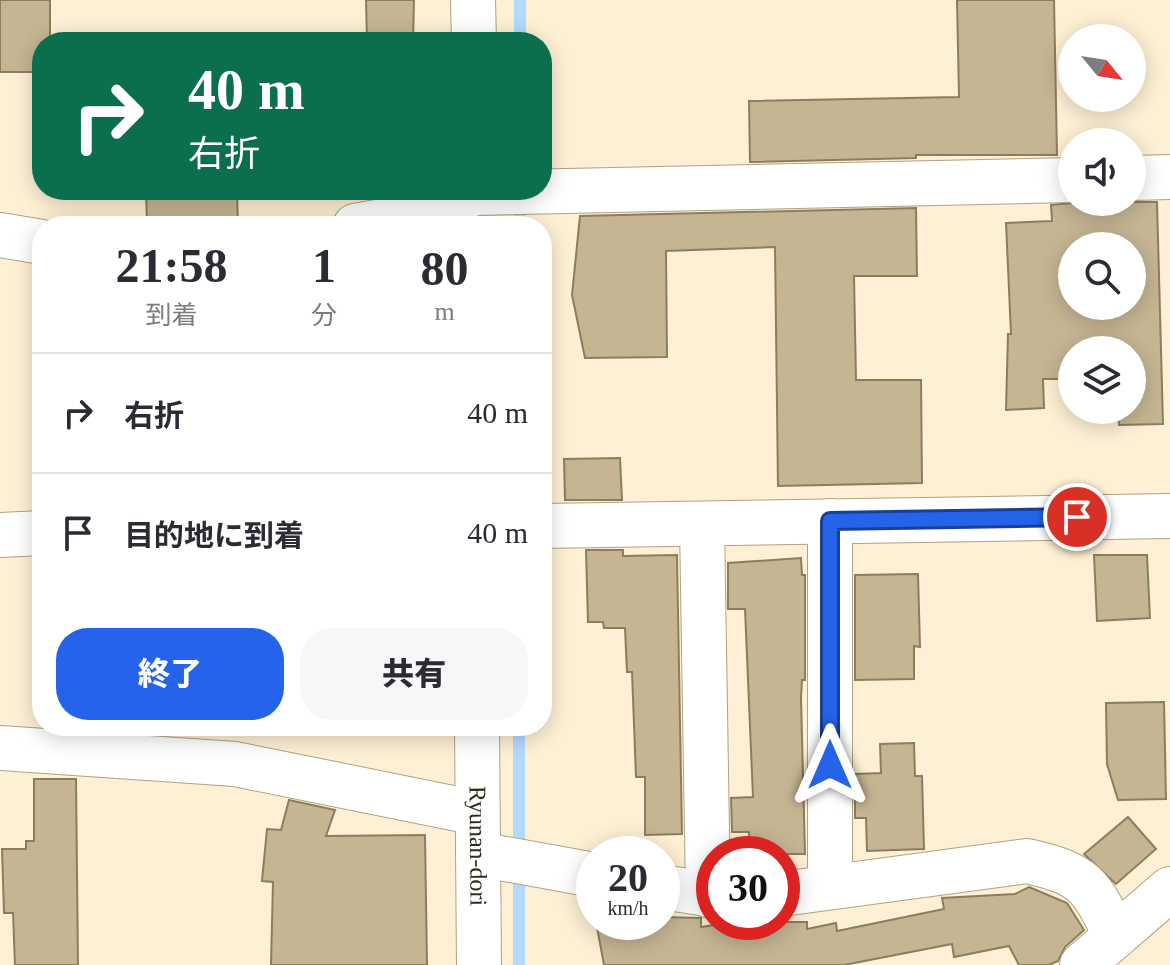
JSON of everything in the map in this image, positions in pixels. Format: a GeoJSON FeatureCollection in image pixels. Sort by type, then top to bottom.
{"type":"FeatureCollection","features":[{"type":"Feature","properties":{"kind":"street"},"geometry":{"type":"LineString","coordinates":[[473,0],[474,32]]}},
{"type":"Feature","properties":{"kind":"street"},"geometry":{"type":"LineString","coordinates":[[1146,178],[1170,177]]}},
{"type":"Feature","properties":{"kind":"street"},"geometry":{"type":"LineString","coordinates":[[411,216],[475,203],[1058,181]]}},
{"type":"Feature","properties":{"kind":"street"},"geometry":{"type":"LineString","coordinates":[[0,235],[32,240]]}},
{"type":"Feature","properties":{"kind":"street"},"geometry":{"type":"LineString","coordinates":[[552,526],[1170,516]]}},
{"type":"Feature","properties":{"kind":"street"},"geometry":{"type":"LineString","coordinates":[[830,521],[830,886]]}},
{"type":"Feature","properties":{"kind":"street"},"geometry":{"type":"LineString","coordinates":[[702,524],[710,836]]}},
{"type":"Feature","properties":{"kind":"street"},"geometry":{"type":"LineString","coordinates":[[0,535],[32,533]]}},
{"type":"Feature","properties":{"kind":"street","name":"Ryunan-dori"},"geometry":{"type":"LineString","coordinates":[[477,736],[479,965]]}},
{"type":"Feature","properties":{"kind":"street"},"geometry":{"type":"LineString","coordinates":[[0,748],[235,764],[477,834],[576,869]]}},
{"type":"Feature","properties":{"kind":"street"},"geometry":{"type":"LineString","coordinates":[[800,891],[1027,861],[1065,869],[1095,894],[1116,936]]}},
{"type":"Feature","properties":{"kind":"street"},"geometry":{"type":"LineString","coordinates":[[1082,965],[1170,889]]}},
{"type":"Feature","properties":{"kind":"building"},"geometry":{"type":"Polygon","coordinates":[[[0,0],[50,0],[50,32],[32,32],[32,72],[0,72],[0,0]]]}},
{"type":"Feature","properties":{"kind":"building"},"geometry":{"type":"Polygon","coordinates":[[[366,0],[414,0],[413,32],[367,32],[366,0]]]}},
{"type":"Feature","properties":{"kind":"building"},"geometry":{"type":"Polygon","coordinates":[[[957,0],[1054,0],[1057,155],[916,155],[916,158],[750,162],[749,101],[959,97],[957,0]]]}},
{"type":"Feature","properties":{"kind":"building"},"geometry":{"type":"Polygon","coordinates":[[[146,200],[237,200],[238,216],[147,216],[146,200]]]}},
{"type":"Feature","properties":{"kind":"building"},"geometry":{"type":"Polygon","coordinates":[[[1146,202],[1157,202],[1163,424],[1119,425],[1146,424],[1146,336],[1058,336],[1058,379],[1043,379],[1044,408],[1006,410],[1008,334],[1011,334],[1006,223],[1052,221],[1051,205],[1058,204],[1058,216],[1146,216],[1146,202]]]}},
{"type":"Feature","properties":{"kind":"building"},"geometry":{"type":"Polygon","coordinates":[[[916,208],[917,276],[854,276],[856,380],[921,380],[922,483],[778,486],[775,247],[666,251],[667,357],[585,358],[572,295],[580,216],[916,208]]]}},
{"type":"Feature","properties":{"kind":"building"},"geometry":{"type":"Polygon","coordinates":[[[620,458],[622,500],[565,500],[564,459],[620,458]]]}},
{"type":"Feature","properties":{"kind":"building"},"geometry":{"type":"Polygon","coordinates":[[[586,550],[623,550],[623,556],[677,555],[682,834],[645,835],[645,777],[636,777],[632,672],[627,672],[625,628],[604,628],[603,622],[588,622],[586,550]]]}},
{"type":"Feature","properties":{"kind":"building"},"geometry":{"type":"Polygon","coordinates":[[[1094,555],[1147,555],[1150,618],[1097,621],[1094,555]]]}},
{"type":"Feature","properties":{"kind":"building"},"geometry":{"type":"Polygon","coordinates":[[[801,558],[802,575],[805,575],[805,680],[802,680],[801,698],[805,854],[800,854],[800,836],[749,836],[749,832],[732,832],[731,798],[753,797],[745,609],[728,609],[728,563],[801,558]]]}},
{"type":"Feature","properties":{"kind":"building"},"geometry":{"type":"Polygon","coordinates":[[[918,574],[920,647],[914,646],[914,679],[855,680],[855,575],[918,574]]]}},
{"type":"Feature","properties":{"kind":"building"},"geometry":{"type":"Polygon","coordinates":[[[1164,702],[1166,799],[1118,800],[1107,764],[1106,703],[1164,702]]]}},
{"type":"Feature","properties":{"kind":"building"},"geometry":{"type":"Polygon","coordinates":[[[914,743],[915,776],[922,776],[924,849],[867,851],[866,818],[855,818],[855,774],[881,773],[880,744],[914,743]]]}},
{"type":"Feature","properties":{"kind":"building"},"geometry":{"type":"Polygon","coordinates":[[[34,779],[76,779],[78,965],[15,965],[13,913],[4,913],[2,849],[26,849],[26,841],[34,841],[34,779]]]}},
{"type":"Feature","properties":{"kind":"building"},"geometry":{"type":"Polygon","coordinates":[[[289,800],[335,810],[326,836],[425,835],[427,965],[271,965],[273,882],[262,881],[267,829],[281,830],[289,800]]]}},
{"type":"Feature","properties":{"kind":"building"},"geometry":{"type":"Polygon","coordinates":[[[1128,817],[1156,849],[1116,884],[1084,854],[1128,817]]]}},
{"type":"Feature","properties":{"kind":"building"},"geometry":{"type":"Polygon","coordinates":[[[1029,887],[1067,903],[1084,930],[1065,947],[1058,961],[1049,965],[1019,965],[1009,946],[954,957],[952,944],[844,965],[604,965],[599,940],[680,940],[680,917],[696,918],[696,940],[800,940],[800,922],[807,922],[807,929],[836,923],[837,931],[944,909],[942,898],[1015,894],[1029,887]]]}},
{"type":"Feature","properties":{"kind":"waterway"},"geometry":{"type":"LineString","coordinates":[[520,0],[520,32]]}},
{"type":"Feature","properties":{"kind":"waterway"},"geometry":{"type":"LineString","coordinates":[[520,201],[520,216]]}},
{"type":"Feature","properties":{"kind":"waterway"},"geometry":{"type":"LineString","coordinates":[[519,736],[519,965]]}},
{"type":"Feature","properties":{"kind":"route"},"geometry":{"type":"LineString","coordinates":[[830,765],[830,521],[1077,517]]}}]}
